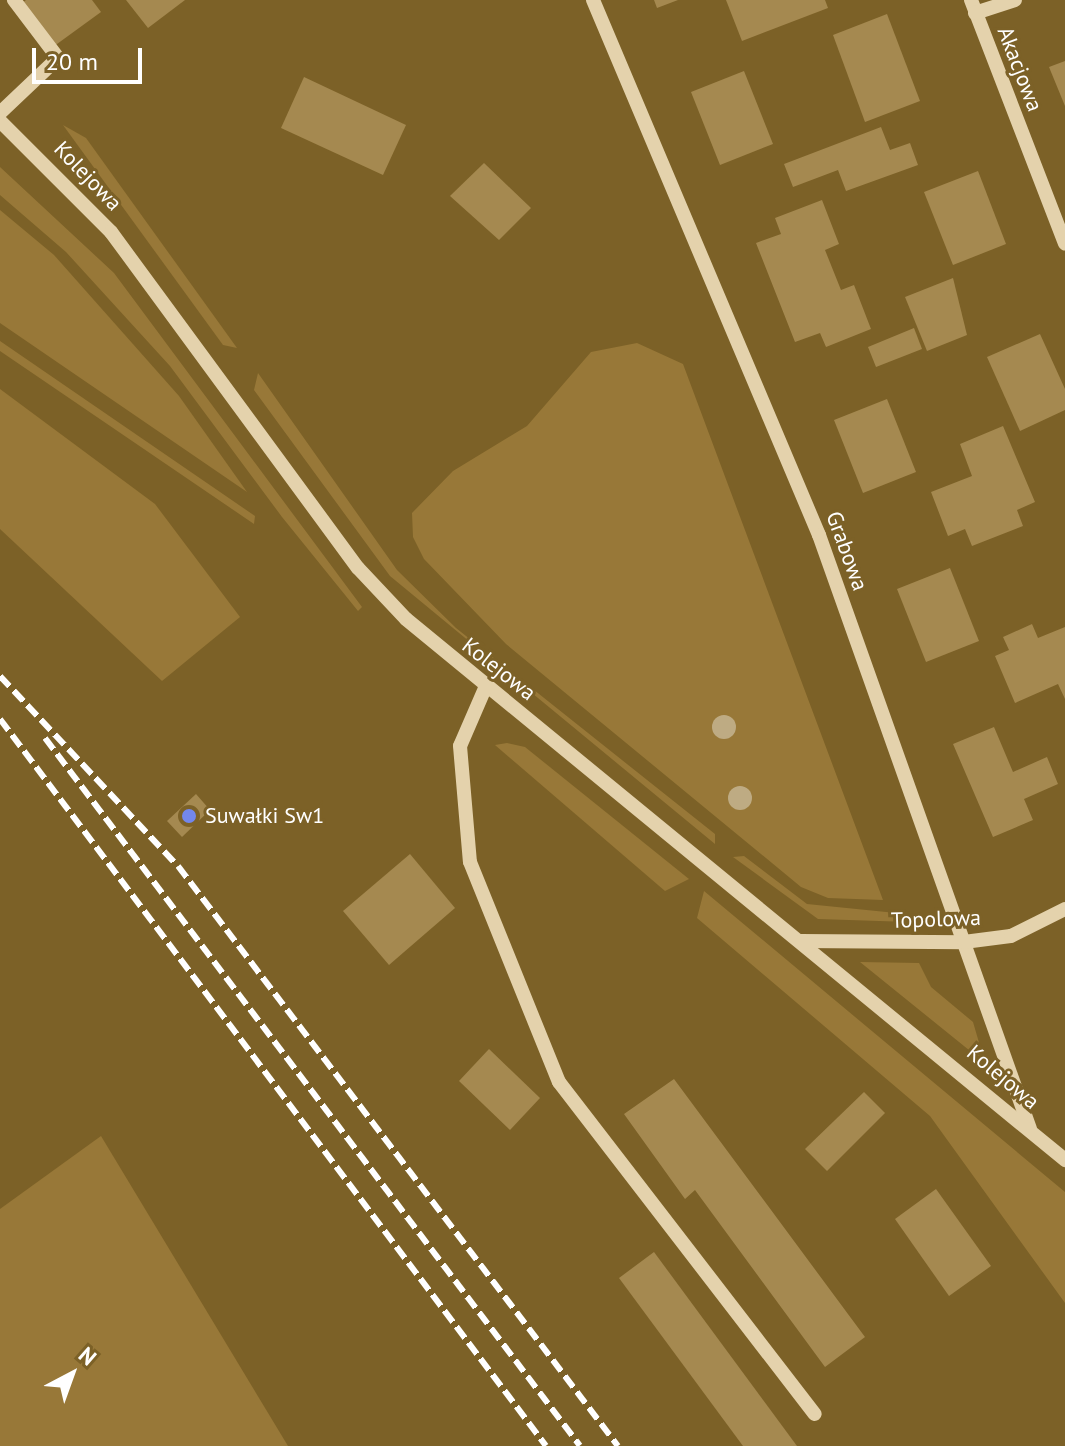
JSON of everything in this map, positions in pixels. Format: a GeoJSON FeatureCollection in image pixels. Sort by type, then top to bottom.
{"type":"FeatureCollection","features":[{"type":"Feature","properties":{"kind":"street"},"geometry":{"type":"LineString","coordinates":[[0,113],[58,58],[14,0]]}},
{"type":"Feature","properties":{"kind":"street","name":"Grabowa"},"geometry":{"type":"LineString","coordinates":[[593,0],[819,535],[1030,1129]]}},
{"type":"Feature","properties":{"kind":"street"},"geometry":{"type":"LineString","coordinates":[[973,6],[1015,0]]}},
{"type":"Feature","properties":{"kind":"street","name":"Akacjowa"},"geometry":{"type":"LineString","coordinates":[[973,6],[1065,243]]}},
{"type":"Feature","properties":{"kind":"street","name":"Kolejowa"},"geometry":{"type":"LineString","coordinates":[[0,121],[111,232],[358,568],[425,637],[801,941],[1065,1160]]}},
{"type":"Feature","properties":{"kind":"street"},"geometry":{"type":"LineString","coordinates":[[486,686],[460,746],[470,862],[559,1082],[815,1414]]}},
{"type":"Feature","properties":{"kind":"street","name":"Topolowa"},"geometry":{"type":"LineString","coordinates":[[801,941],[964,942],[1011,936],[1065,909]]}},
{"type":"Feature","properties":{"kind":"shaded area"},"geometry":{"type":"Polygon","coordinates":[[[63,125],[86,138],[237,348],[223,345],[63,125]]]}},
{"type":"Feature","properties":{"kind":"shaded area"},"geometry":{"type":"Polygon","coordinates":[[[0,167],[114,273],[362,607],[358,611],[282,517],[170,366],[66,252],[0,195],[0,167]]]}},
{"type":"Feature","properties":{"kind":"shaded area"},"geometry":{"type":"Polygon","coordinates":[[[0,210],[54,255],[179,396],[247,492],[0,323],[0,210]]]}},
{"type":"Feature","properties":{"kind":"shaded area"},"geometry":{"type":"Polygon","coordinates":[[[0,341],[255,516],[254,524],[0,351],[0,341]]]}},
{"type":"Feature","properties":{"kind":"shaded area"},"geometry":{"type":"Polygon","coordinates":[[[637,343],[683,364],[883,900],[828,898],[801,887],[506,644],[424,559],[413,537],[412,513],[453,471],[527,426],[591,352],[637,343]]]}},
{"type":"Feature","properties":{"kind":"shaded area"},"geometry":{"type":"Polygon","coordinates":[[[258,373],[397,570],[456,628],[715,834],[715,844],[390,576],[254,390],[258,373]]]}},
{"type":"Feature","properties":{"kind":"shaded area"},"geometry":{"type":"Polygon","coordinates":[[[0,389],[155,504],[240,617],[162,681],[0,529],[0,389]]]}},
{"type":"Feature","properties":{"kind":"shaded area"},"geometry":{"type":"Polygon","coordinates":[[[507,743],[525,747],[689,879],[665,891],[495,745],[507,743]]]}},
{"type":"Feature","properties":{"kind":"shaded area"},"geometry":{"type":"Polygon","coordinates":[[[744,856],[807,904],[906,914],[910,922],[818,919],[733,857],[744,856]]]}},
{"type":"Feature","properties":{"kind":"shaded area"},"geometry":{"type":"Polygon","coordinates":[[[704,891],[1065,1192],[1065,1303],[930,1116],[697,918],[704,891]]]}},
{"type":"Feature","properties":{"kind":"shaded area"},"geometry":{"type":"Polygon","coordinates":[[[860,962],[919,963],[931,987],[973,1022],[985,1063],[860,962]]]}},
{"type":"Feature","properties":{"kind":"shaded area"},"geometry":{"type":"Polygon","coordinates":[[[101,1136],[288,1446],[0,1446],[0,1209],[101,1136]]]}},
{"type":"Feature","properties":{"kind":"building"},"geometry":{"type":"Polygon","coordinates":[[[26,0],[92,0],[101,12],[46,52],[14,9],[26,0]]]}},
{"type":"Feature","properties":{"kind":"building"},"geometry":{"type":"Polygon","coordinates":[[[126,0],[185,0],[148,28],[126,0]]]}},
{"type":"Feature","properties":{"kind":"building"},"geometry":{"type":"Polygon","coordinates":[[[654,0],[678,0],[657,8],[654,0]]]}},
{"type":"Feature","properties":{"kind":"building"},"geometry":{"type":"Polygon","coordinates":[[[726,0],[825,0],[828,8],[742,41],[726,0]]]}},
{"type":"Feature","properties":{"kind":"building"},"geometry":{"type":"Polygon","coordinates":[[[887,14],[920,101],[865,122],[833,35],[887,14]]]}},
{"type":"Feature","properties":{"kind":"building"},"geometry":{"type":"Polygon","coordinates":[[[1065,61],[1065,106],[1049,67],[1065,61]]]}},
{"type":"Feature","properties":{"kind":"building"},"geometry":{"type":"Polygon","coordinates":[[[744,71],[773,144],[720,165],[691,92],[744,71]]]}},
{"type":"Feature","properties":{"kind":"building"},"geometry":{"type":"Polygon","coordinates":[[[304,77],[406,125],[383,175],[281,128],[304,77]]]}},
{"type":"Feature","properties":{"kind":"building"},"geometry":{"type":"Polygon","coordinates":[[[881,127],[890,150],[910,143],[918,165],[846,191],[838,170],[793,187],[784,164],[881,127]]]}},
{"type":"Feature","properties":{"kind":"building"},"geometry":{"type":"Polygon","coordinates":[[[484,163],[531,208],[499,240],[450,196],[484,163]]]}},
{"type":"Feature","properties":{"kind":"building"},"geometry":{"type":"Polygon","coordinates":[[[978,171],[1006,244],[953,265],[924,192],[978,171]]]}},
{"type":"Feature","properties":{"kind":"building"},"geometry":{"type":"Polygon","coordinates":[[[822,200],[839,244],[825,250],[841,290],[854,285],[871,329],[826,347],[820,333],[795,342],[756,243],[781,234],[775,218],[822,200]]]}},
{"type":"Feature","properties":{"kind":"building"},"geometry":{"type":"Polygon","coordinates":[[[953,278],[967,335],[927,351],[905,297],[953,278]]]}},
{"type":"Feature","properties":{"kind":"building"},"geometry":{"type":"Polygon","coordinates":[[[914,328],[922,349],[876,367],[868,347],[914,328]]]}},
{"type":"Feature","properties":{"kind":"building"},"geometry":{"type":"Polygon","coordinates":[[[1040,334],[1065,389],[1065,410],[1020,431],[987,357],[1040,334]]]}},
{"type":"Feature","properties":{"kind":"building"},"geometry":{"type":"Polygon","coordinates":[[[887,399],[916,472],[863,493],[834,420],[887,399]]]}},
{"type":"Feature","properties":{"kind":"building"},"geometry":{"type":"Polygon","coordinates":[[[1003,426],[1035,502],[1017,510],[1023,526],[972,546],[965,529],[948,536],[931,492],[972,476],[960,444],[1003,426]]]}},
{"type":"Feature","properties":{"kind":"building"},"geometry":{"type":"Polygon","coordinates":[[[950,568],[979,641],[926,662],[897,589],[950,568]]]}},
{"type":"Feature","properties":{"kind":"building"},"geometry":{"type":"Polygon","coordinates":[[[1032,624],[1038,638],[1065,627],[1065,699],[1058,684],[1015,703],[995,656],[1009,650],[1003,637],[1032,624]]]}},
{"type":"Feature","properties":{"kind":"building"},"geometry":{"type":"Polygon","coordinates":[[[994,727],[1013,772],[1047,757],[1058,784],[1024,799],[1033,820],[993,837],[953,744],[994,727]]]}},
{"type":"Feature","properties":{"kind":"building","name":"Suwałki Sw1"},"geometry":{"type":"Polygon","coordinates":[[[196,794],[210,810],[182,837],[167,821],[196,794]]]}},
{"type":"Feature","properties":{"kind":"building"},"geometry":{"type":"Polygon","coordinates":[[[410,854],[455,908],[389,965],[343,911],[410,854]]]}},
{"type":"Feature","properties":{"kind":"building"},"geometry":{"type":"Polygon","coordinates":[[[489,1049],[540,1098],[510,1130],[459,1081],[489,1049]]]}},
{"type":"Feature","properties":{"kind":"building"},"geometry":{"type":"Polygon","coordinates":[[[674,1079],[865,1337],[825,1367],[695,1190],[685,1199],[624,1114],[674,1079]]]}},
{"type":"Feature","properties":{"kind":"building"},"geometry":{"type":"Polygon","coordinates":[[[864,1092],[885,1113],[827,1171],[805,1149],[864,1092]]]}},
{"type":"Feature","properties":{"kind":"building"},"geometry":{"type":"Polygon","coordinates":[[[936,1189],[991,1266],[949,1296],[895,1219],[936,1189]]]}},
{"type":"Feature","properties":{"kind":"building"},"geometry":{"type":"Polygon","coordinates":[[[654,1252],[797,1446],[743,1446],[619,1278],[654,1252]]]}},
{"type":"Feature","properties":{"kind":"railway"},"geometry":{"type":"LineString","coordinates":[[0,676],[178,866],[618,1446]]}},
{"type":"Feature","properties":{"kind":"railway"},"geometry":{"type":"LineString","coordinates":[[0,719],[546,1446]]}},
{"type":"Feature","properties":{"kind":"railway"},"geometry":{"type":"LineString","coordinates":[[45,738],[580,1446]]}},
{"type":"Feature","properties":{"kind":"place","name":"Suwałki Sw1"},"geometry":{"type":"Point","coordinates":[189,816]}}]}
